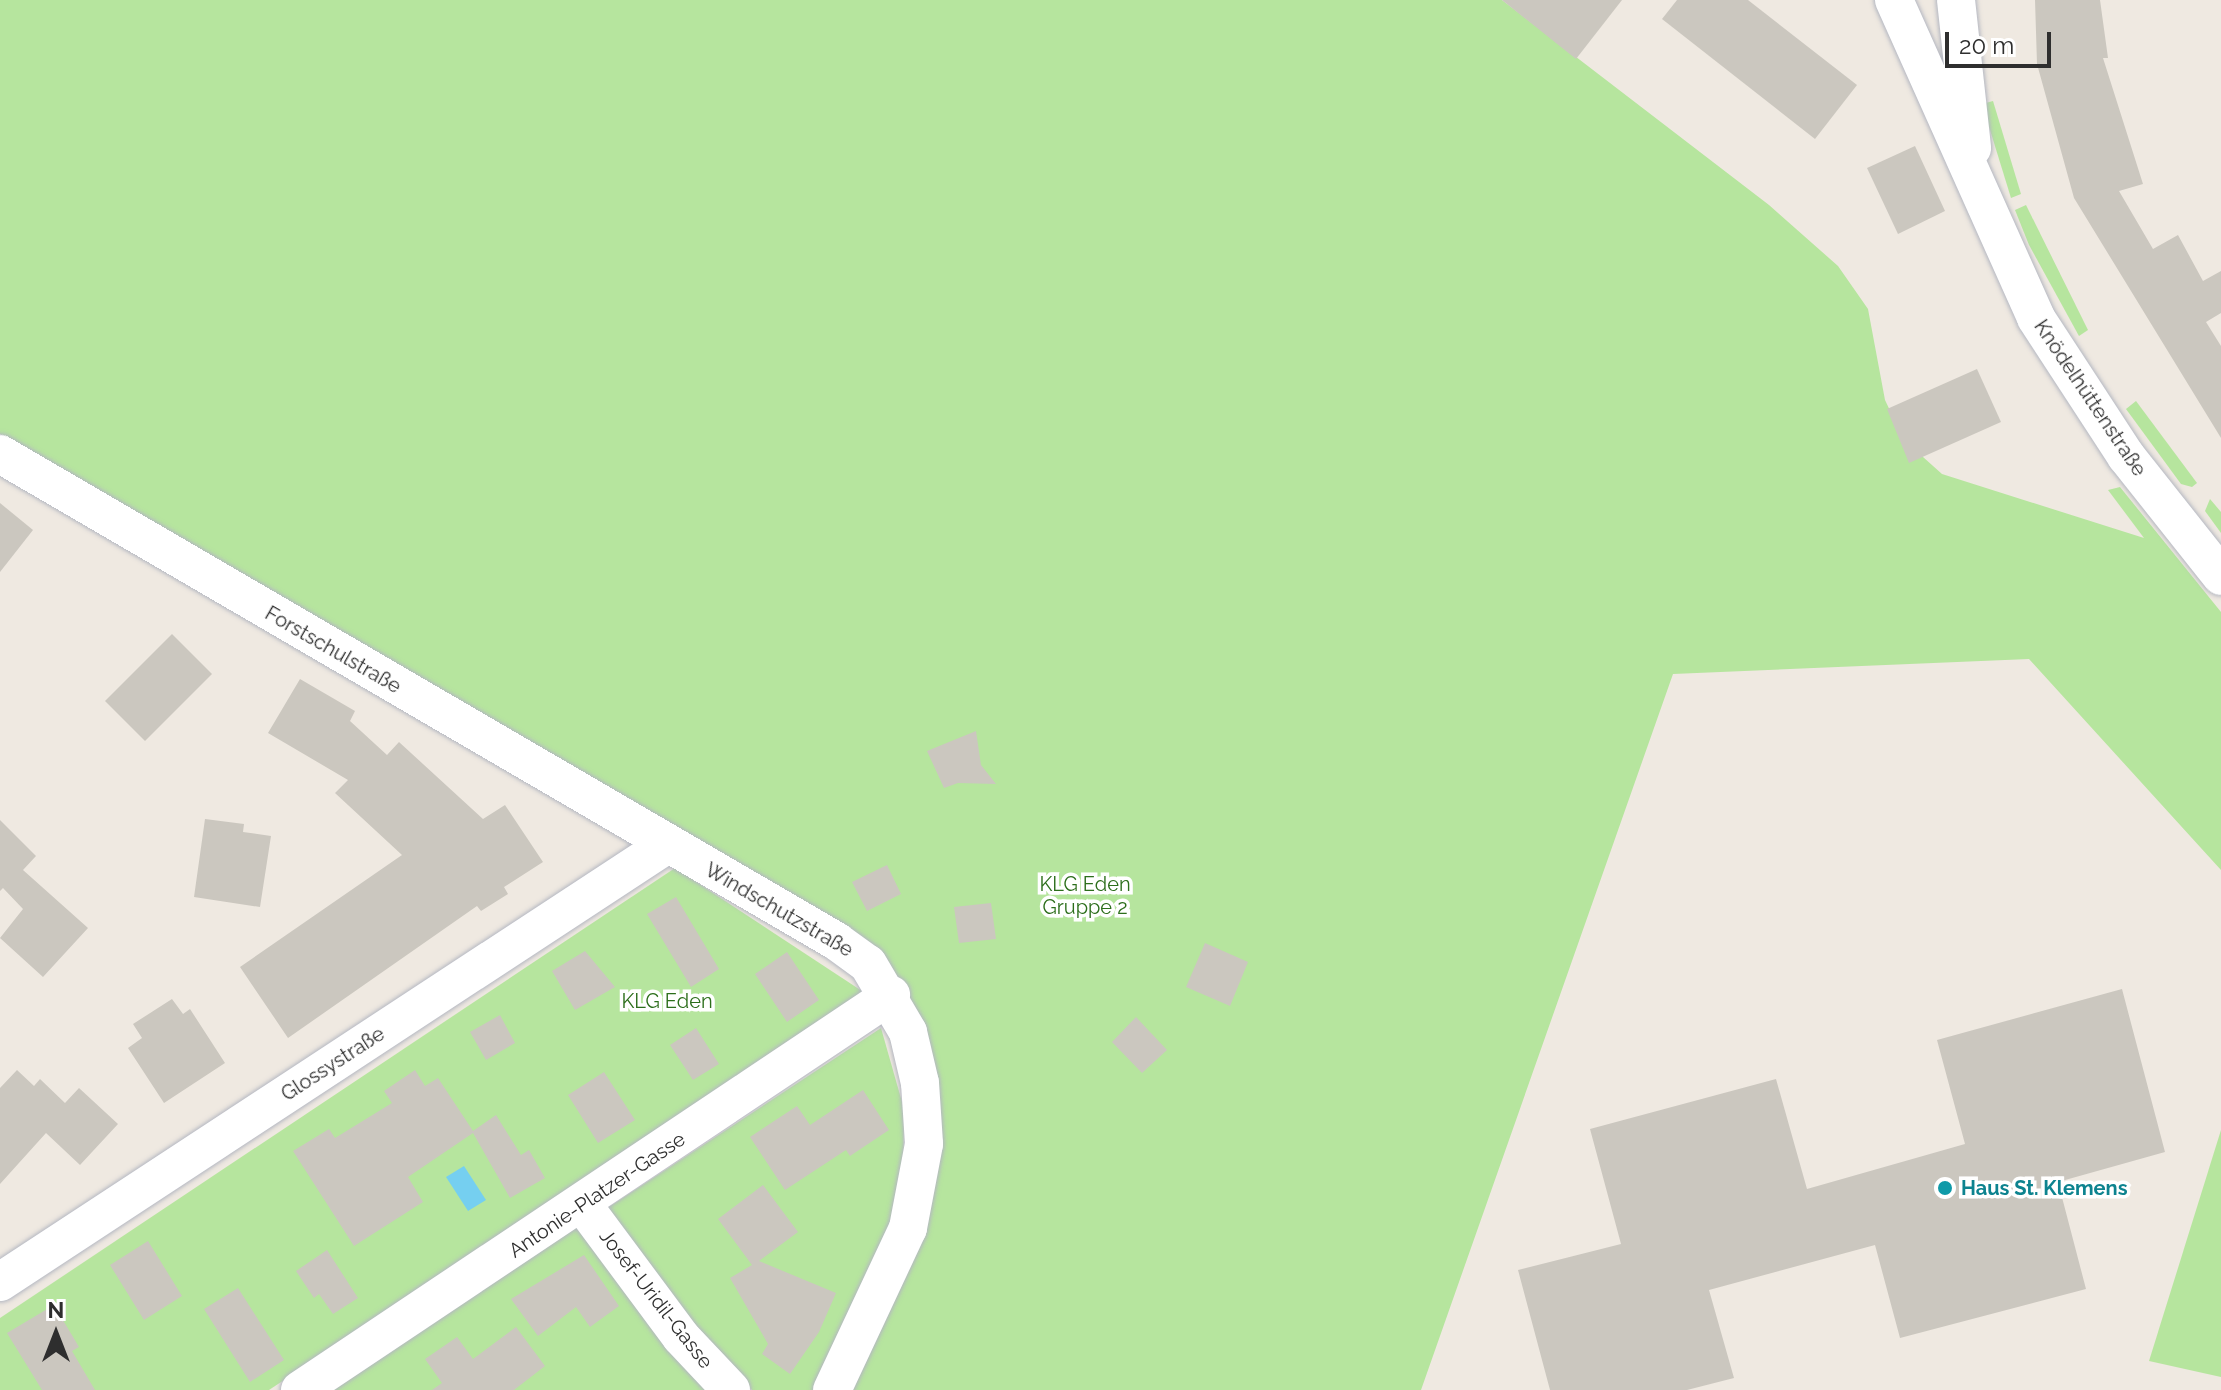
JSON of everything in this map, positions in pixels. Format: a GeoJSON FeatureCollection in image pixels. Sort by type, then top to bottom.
{"type":"FeatureCollection","features":[{"type":"Feature","properties":{"kind":"street","name":"Knödelhüttenstraße"},"geometry":{"type":"LineString","coordinates":[[1894,0],[1982,206],[2036,318],[2080,389],[2221,576]]}},
{"type":"Feature","properties":{"kind":"street","name":"Knödelhüttenstraße"},"geometry":{"type":"LineString","coordinates":[[1956,0],[1982,206]]}},
{"type":"Feature","properties":{"kind":"street","name":"Forstschulstraße"},"geometry":{"type":"LineString","coordinates":[[0,454],[666,845]]}},
{"type":"Feature","properties":{"kind":"street","name":"Windschutzstraße"},"geometry":{"type":"LineString","coordinates":[[666,845],[836,941],[868,964],[891,995],[908,1032],[920,1083],[921,1171],[898,1255],[832,1390]]}},
{"type":"Feature","properties":{"kind":"street","name":"Glossystraße"},"geometry":{"type":"LineString","coordinates":[[0,1282],[666,845]]}},
{"type":"Feature","properties":{"kind":"street","name":"Antonie-Platzer-Gasse"},"geometry":{"type":"LineString","coordinates":[[300,1390],[583,1205],[891,995]]}},
{"type":"Feature","properties":{"kind":"street","name":"Josef-Uridil-Gasse"},"geometry":{"type":"LineString","coordinates":[[583,1205],[681,1337],[731,1390]]}},
{"type":"Feature","properties":{"kind":"green space","name":"KLG Eden Gruppe 2"},"geometry":{"type":"Polygon","coordinates":[[[0,0],[1502,0],[1769,205],[1838,266],[1868,309],[1885,400],[1904,440],[1942,474],[2144,538],[2108,490],[2120,487],[2221,612],[2221,870],[2029,659],[1673,674],[1421,1390],[851,1390],[923,1228],[909,996],[618,803],[0,434],[0,0]]]}},
{"type":"Feature","properties":{"kind":"green space"},"geometry":{"type":"Polygon","coordinates":[[[1993,101],[2021,194],[2011,198],[1982,104],[1993,101]]]}},
{"type":"Feature","properties":{"kind":"green space"},"geometry":{"type":"Polygon","coordinates":[[[2026,205],[2088,330],[2079,336],[2029,245],[2015,210],[2026,205]]]}},
{"type":"Feature","properties":{"kind":"green space"},"geometry":{"type":"Polygon","coordinates":[[[2136,401],[2197,483],[2192,487],[2181,484],[2126,409],[2136,401]]]}},
{"type":"Feature","properties":{"kind":"green space"},"geometry":{"type":"Polygon","coordinates":[[[2210,499],[2221,512],[2221,533],[2205,511],[2210,499]]]}},
{"type":"Feature","properties":{"kind":"green space","name":"KLG Eden"},"geometry":{"type":"Polygon","coordinates":[[[675,868],[868,995],[269,1390],[0,1390],[0,1318],[675,868]]]}},
{"type":"Feature","properties":{"kind":"green space"},"geometry":{"type":"Polygon","coordinates":[[[881,1028],[904,1109],[903,1196],[814,1390],[752,1390],[694,1334],[606,1209],[881,1028]]]}},
{"type":"Feature","properties":{"kind":"green space"},"geometry":{"type":"Polygon","coordinates":[[[2221,1130],[2221,1377],[2149,1361],[2221,1130]]]}},
{"type":"Feature","properties":{"kind":"green space"},"geometry":{"type":"Polygon","coordinates":[[[582,1224],[713,1390],[331,1390],[582,1224]]]}},
{"type":"Feature","properties":{"kind":"water"},"geometry":{"type":"Polygon","coordinates":[[[464,1166],[486,1200],[468,1211],[446,1177],[464,1166]]]}},
{"type":"Feature","properties":{"kind":"building"},"geometry":{"type":"Polygon","coordinates":[[[1502,0],[1622,0],[1576,59],[1502,0]]]}},
{"type":"Feature","properties":{"kind":"building"},"geometry":{"type":"Polygon","coordinates":[[[1677,0],[1748,0],[1857,85],[1815,139],[1662,19],[1677,0]]]}},
{"type":"Feature","properties":{"kind":"building"},"geometry":{"type":"Polygon","coordinates":[[[2035,0],[2100,0],[2108,58],[2103,58],[2143,184],[2119,191],[2153,249],[2178,235],[2203,281],[2221,271],[2221,313],[2206,322],[2221,346],[2221,438],[2074,198],[2037,64],[2035,0]]]}},
{"type":"Feature","properties":{"kind":"building"},"geometry":{"type":"Polygon","coordinates":[[[1915,146],[1945,211],[1898,234],[1867,168],[1915,146]]]}},
{"type":"Feature","properties":{"kind":"building"},"geometry":{"type":"Polygon","coordinates":[[[1977,369],[2001,422],[1909,463],[1887,409],[1977,369]]]}},
{"type":"Feature","properties":{"kind":"building"},"geometry":{"type":"Polygon","coordinates":[[[0,503],[33,530],[0,572],[0,503]]]}},
{"type":"Feature","properties":{"kind":"building"},"geometry":{"type":"Polygon","coordinates":[[[172,634],[212,674],[145,741],[105,701],[172,634]]]}},
{"type":"Feature","properties":{"kind":"building"},"geometry":{"type":"Polygon","coordinates":[[[300,679],[355,711],[350,721],[387,755],[399,742],[483,819],[505,805],[543,862],[504,887],[508,894],[481,911],[477,906],[288,1038],[240,967],[402,855],[335,793],[348,780],[268,733],[300,679]]]}},
{"type":"Feature","properties":{"kind":"building"},"geometry":{"type":"Polygon","coordinates":[[[976,731],[981,765],[996,784],[958,783],[944,788],[927,751],[976,731]]]}},
{"type":"Feature","properties":{"kind":"building"},"geometry":{"type":"Polygon","coordinates":[[[205,819],[244,824],[243,832],[271,836],[260,907],[194,897],[205,819]]]}},
{"type":"Feature","properties":{"kind":"building"},"geometry":{"type":"Polygon","coordinates":[[[0,820],[36,856],[23,870],[88,928],[43,977],[0,938],[23,909],[3,888],[0,891],[0,820]]]}},
{"type":"Feature","properties":{"kind":"building"},"geometry":{"type":"Polygon","coordinates":[[[887,865],[901,894],[867,911],[852,882],[887,865]]]}},
{"type":"Feature","properties":{"kind":"building"},"geometry":{"type":"Polygon","coordinates":[[[676,897],[719,969],[691,987],[647,914],[676,897]]]}},
{"type":"Feature","properties":{"kind":"building"},"geometry":{"type":"Polygon","coordinates":[[[991,903],[996,939],[959,943],[954,907],[991,903]]]}},
{"type":"Feature","properties":{"kind":"building"},"geometry":{"type":"Polygon","coordinates":[[[1205,943],[1248,962],[1230,1006],[1186,987],[1205,943]]]}},
{"type":"Feature","properties":{"kind":"building"},"geometry":{"type":"Polygon","coordinates":[[[585,951],[615,987],[575,1010],[552,971],[585,951]]]}},
{"type":"Feature","properties":{"kind":"building"},"geometry":{"type":"Polygon","coordinates":[[[787,952],[819,1000],[787,1022],[755,974],[787,952]]]}},
{"type":"Feature","properties":{"kind":"building","name":"Haus St. Klemens"},"geometry":{"type":"Polygon","coordinates":[[[2122,989],[2165,1152],[2058,1182],[2086,1289],[1900,1338],[1875,1245],[1709,1290],[1734,1378],[1687,1390],[1550,1390],[1518,1270],[1621,1244],[1590,1129],[1776,1079],[1807,1189],[1965,1144],[1937,1040],[2122,989]]]}},
{"type":"Feature","properties":{"kind":"building"},"geometry":{"type":"Polygon","coordinates":[[[172,999],[183,1014],[190,1009],[225,1063],[164,1103],[128,1048],[142,1038],[133,1024],[172,999]]]}},
{"type":"Feature","properties":{"kind":"building"},"geometry":{"type":"Polygon","coordinates":[[[500,1015],[515,1043],[486,1060],[470,1032],[500,1015]]]}},
{"type":"Feature","properties":{"kind":"building"},"geometry":{"type":"Polygon","coordinates":[[[1136,1017],[1167,1050],[1142,1073],[1112,1042],[1136,1017]]]}},
{"type":"Feature","properties":{"kind":"building"},"geometry":{"type":"Polygon","coordinates":[[[696,1028],[719,1064],[693,1080],[670,1045],[696,1028]]]}},
{"type":"Feature","properties":{"kind":"building"},"geometry":{"type":"Polygon","coordinates":[[[17,1070],[34,1086],[40,1079],[65,1103],[79,1088],[118,1124],[80,1165],[46,1133],[0,1184],[0,1088],[17,1070]]]}},
{"type":"Feature","properties":{"kind":"building"},"geometry":{"type":"Polygon","coordinates":[[[415,1070],[425,1086],[438,1078],[473,1131],[496,1115],[521,1155],[529,1150],[545,1178],[510,1198],[473,1133],[408,1177],[423,1202],[354,1246],[293,1151],[329,1129],[335,1138],[392,1103],[384,1091],[415,1070]]]}},
{"type":"Feature","properties":{"kind":"building"},"geometry":{"type":"Polygon","coordinates":[[[604,1072],[635,1120],[598,1143],[568,1095],[604,1072]]]}},
{"type":"Feature","properties":{"kind":"building"},"geometry":{"type":"Polygon","coordinates":[[[863,1090],[889,1130],[850,1156],[846,1150],[785,1190],[750,1137],[797,1106],[810,1125],[863,1090]]]}},
{"type":"Feature","properties":{"kind":"building"},"geometry":{"type":"Polygon","coordinates":[[[763,1185],[798,1232],[759,1261],[836,1293],[819,1332],[790,1374],[762,1354],[768,1344],[730,1278],[752,1265],[718,1219],[763,1185]]]}},
{"type":"Feature","properties":{"kind":"building"},"geometry":{"type":"Polygon","coordinates":[[[148,1241],[182,1296],[144,1320],[110,1265],[148,1241]]]}},
{"type":"Feature","properties":{"kind":"building"},"geometry":{"type":"Polygon","coordinates":[[[327,1250],[358,1298],[333,1314],[319,1294],[314,1298],[296,1271],[327,1250]]]}},
{"type":"Feature","properties":{"kind":"building"},"geometry":{"type":"Polygon","coordinates":[[[584,1255],[619,1306],[590,1327],[576,1307],[538,1336],[511,1299],[584,1255]]]}},
{"type":"Feature","properties":{"kind":"building"},"geometry":{"type":"Polygon","coordinates":[[[238,1288],[284,1360],[250,1382],[204,1309],[238,1288]]]}},
{"type":"Feature","properties":{"kind":"building"},"geometry":{"type":"Polygon","coordinates":[[[54,1305],[79,1347],[72,1351],[95,1390],[42,1390],[7,1333],[54,1305]]]}},
{"type":"Feature","properties":{"kind":"building"},"geometry":{"type":"Polygon","coordinates":[[[516,1327],[545,1366],[514,1390],[432,1390],[442,1383],[425,1359],[457,1337],[473,1359],[516,1327]]]}},
{"type":"Feature","properties":{"kind":"place","name":"Haus St. Klemens"},"geometry":{"type":"Point","coordinates":[1945,1188]}}]}
